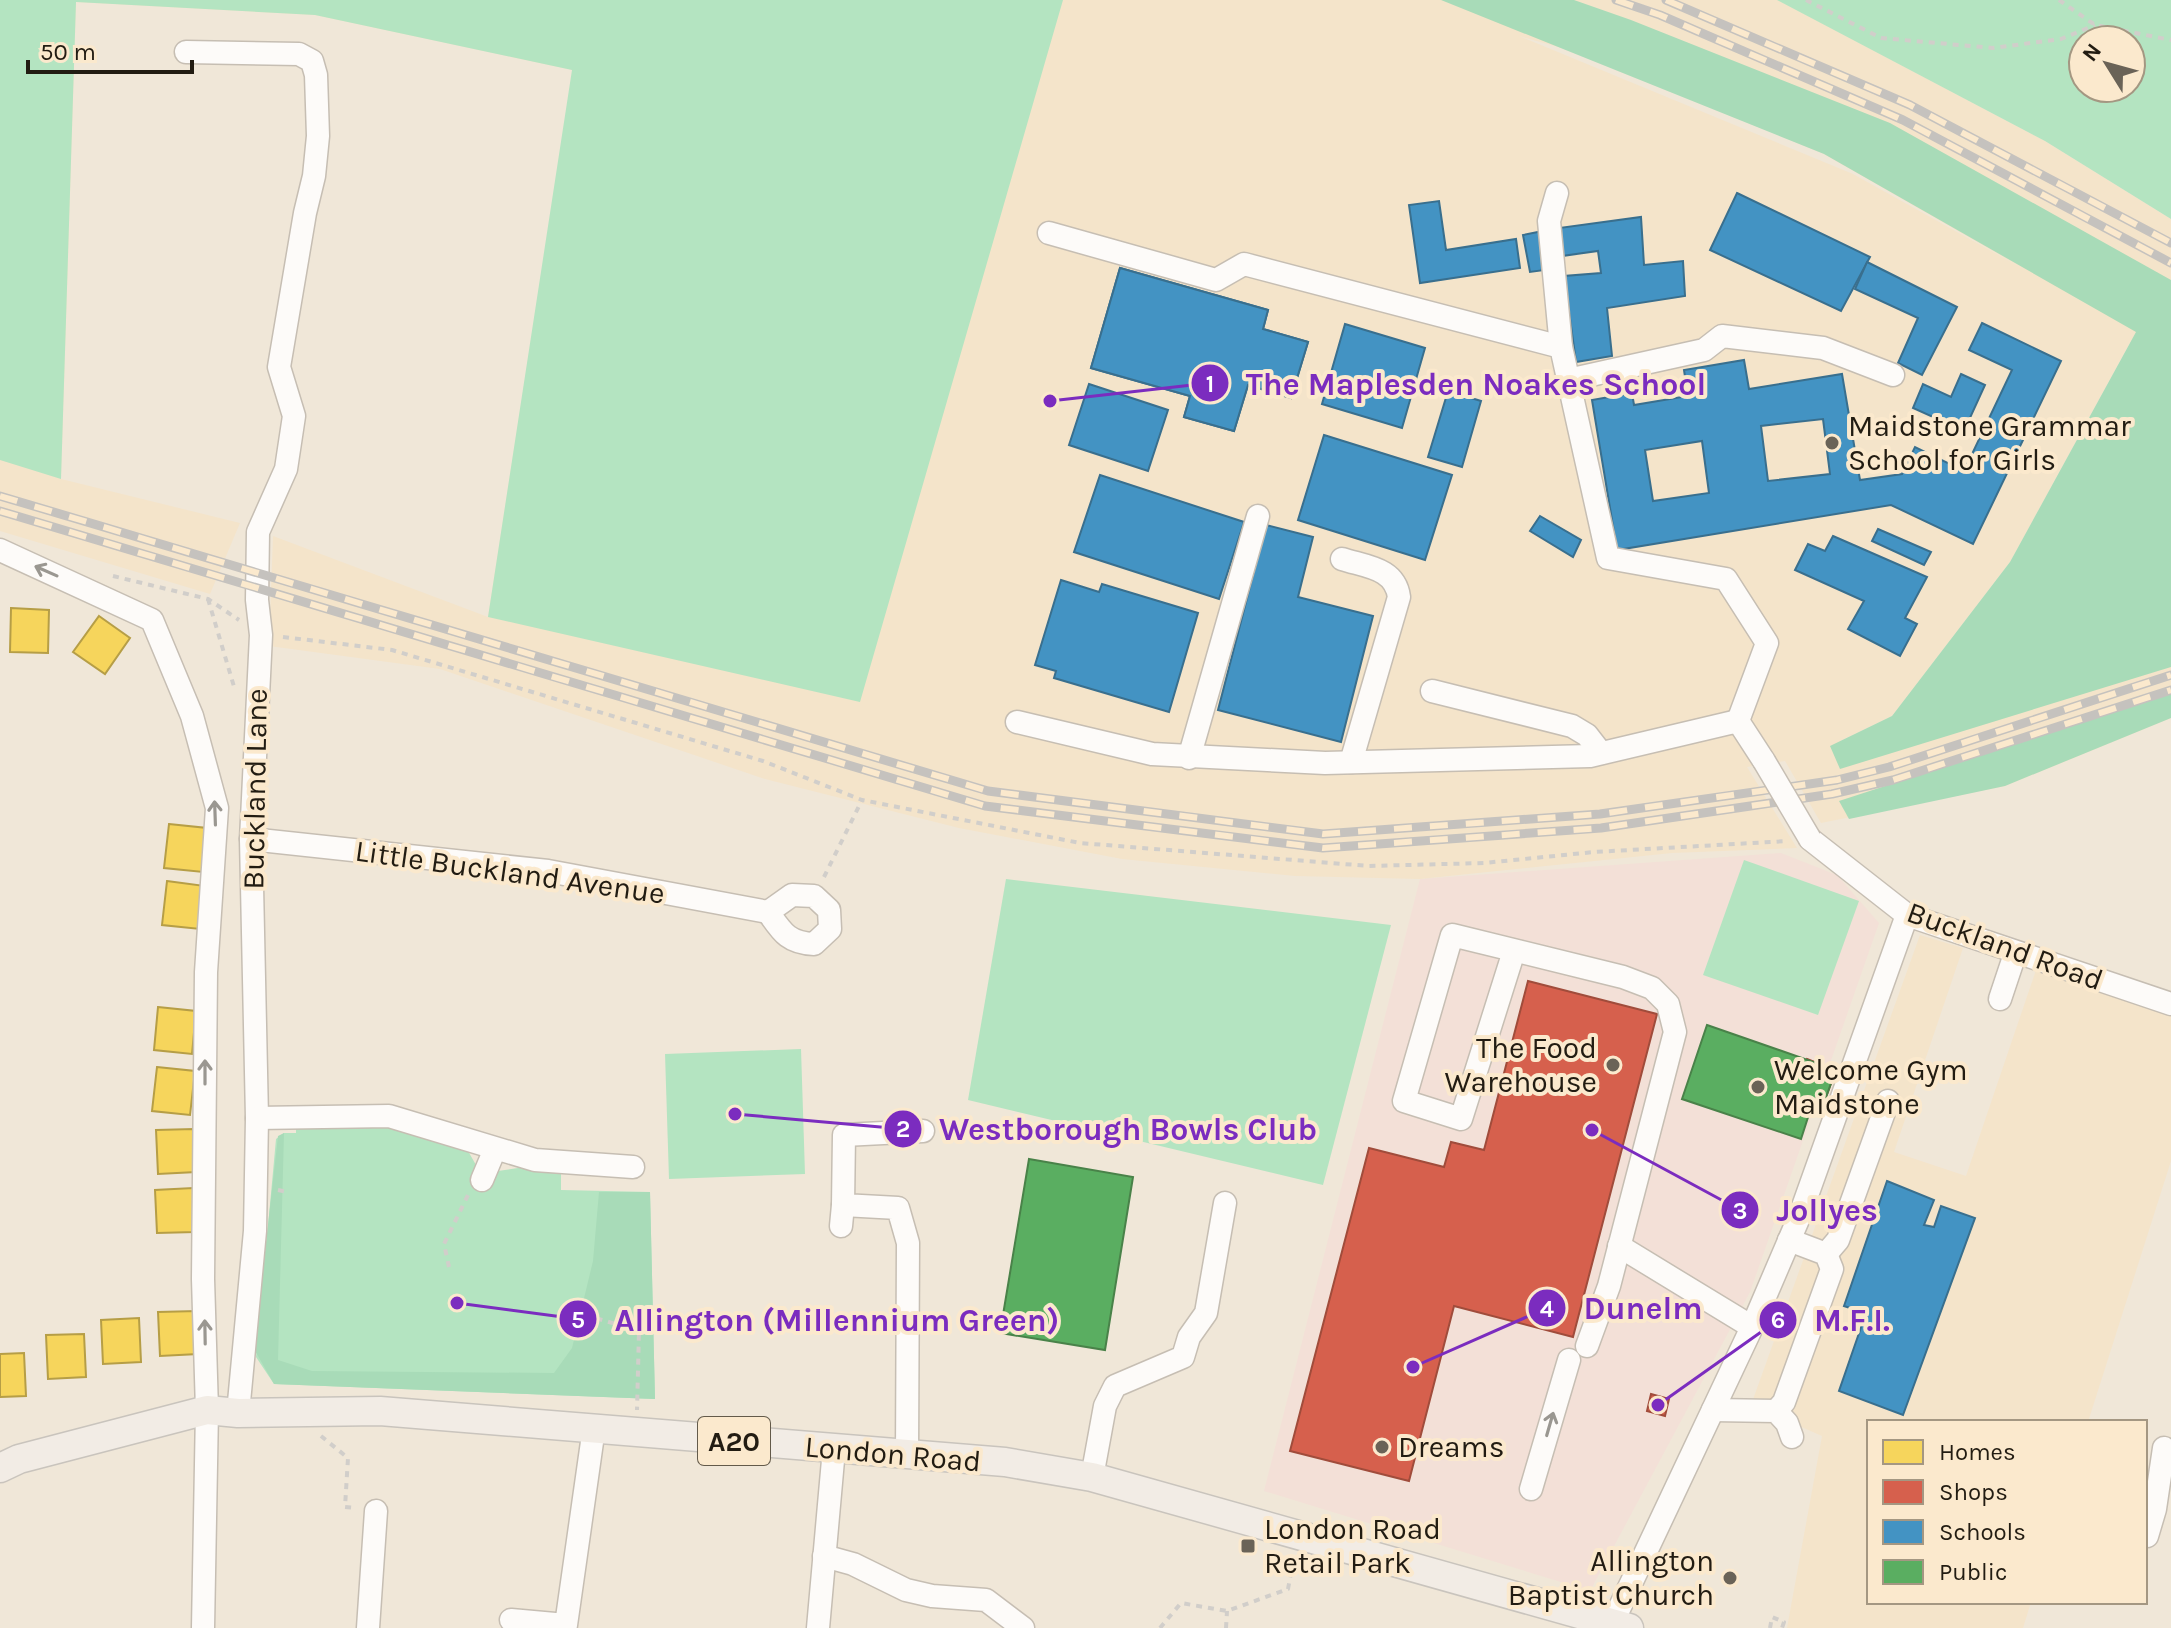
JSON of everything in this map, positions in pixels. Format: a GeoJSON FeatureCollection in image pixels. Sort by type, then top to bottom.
{"type":"FeatureCollection","features":[{"type":"Feature","properties":{"kind":"main road","name":"London Road"},"geometry":{"type":"LineString","coordinates":[[0,1468],[19,1459],[207,1410],[238,1413],[380,1411],[1005,1462],[1092,1477],[1617,1626]]}},
{"type":"Feature","properties":{"kind":"street","name":"Buckland Lane"},"geometry":{"type":"LineString","coordinates":[[186,52],[299,54],[312,61],[316,75],[318,136],[314,176],[279,367],[294,416],[286,469],[258,532],[257,600],[261,635],[251,839],[257,1118],[255,1231],[238,1413]]}},
{"type":"Feature","properties":{"kind":"street"},"geometry":{"type":"LineString","coordinates":[[1557,193],[1549,221],[1561,347],[1608,558],[1726,579],[1767,643],[1738,721]]}},
{"type":"Feature","properties":{"kind":"street"},"geometry":{"type":"LineString","coordinates":[[1049,233],[1216,280],[1244,264],[1561,347]]}},
{"type":"Feature","properties":{"kind":"street"},"geometry":{"type":"LineString","coordinates":[[1568,380],[1704,350],[1722,336],[1823,348],[1893,375]]}},
{"type":"Feature","properties":{"kind":"street"},"geometry":{"type":"LineString","coordinates":[[1189,758],[1258,516]]}},
{"type":"Feature","properties":{"kind":"street","name":"Buckland Lane"},"geometry":{"type":"LineString","coordinates":[[0,550],[152,620],[192,716],[217,808],[206,972],[203,1279],[207,1410],[203,1628]]}},
{"type":"Feature","properties":{"kind":"street"},"geometry":{"type":"LineString","coordinates":[[1342,559],[1389,574],[1397,582],[1399,597],[1351,762]]}},
{"type":"Feature","properties":{"kind":"street"},"geometry":{"type":"LineString","coordinates":[[1432,691],[1572,726],[1587,735],[1601,753]]}},
{"type":"Feature","properties":{"kind":"street"},"geometry":{"type":"LineString","coordinates":[[1017,722],[1152,754],[1189,758],[1351,762],[1514,759],[1601,753],[1738,721]]}},
{"type":"Feature","properties":{"kind":"street"},"geometry":{"type":"LineString","coordinates":[[1738,721],[1810,839]]}},
{"type":"Feature","properties":{"kind":"street","name":"Little Buckland Avenue"},"geometry":{"type":"LineString","coordinates":[[251,839],[548,871],[768,912]]}},
{"type":"Feature","properties":{"kind":"street","name":"Buckland Road"},"geometry":{"type":"LineString","coordinates":[[1810,839],[1907,915],[2015,954],[2171,1004]]}},
{"type":"Feature","properties":{"kind":"street"},"geometry":{"type":"LineString","coordinates":[[792,895],[814,896],[829,910],[830,929],[814,944],[795,943],[783,934],[768,912],[792,895]]}},
{"type":"Feature","properties":{"kind":"street"},"geometry":{"type":"LineString","coordinates":[[1617,1626],[1800,1215],[1907,915]]}},
{"type":"Feature","properties":{"kind":"street"},"geometry":{"type":"LineString","coordinates":[[1514,951],[1461,1119],[1404,1101],[1452,935],[1623,977],[1652,988],[1668,1004],[1675,1032],[1619,1246],[1587,1346]]}},
{"type":"Feature","properties":{"kind":"street"},"geometry":{"type":"LineString","coordinates":[[2000,999],[2015,954]]}},
{"type":"Feature","properties":{"kind":"street"},"geometry":{"type":"LineString","coordinates":[[1826,1254],[1838,1240],[1888,1101]]}},
{"type":"Feature","properties":{"kind":"street"},"geometry":{"type":"LineString","coordinates":[[257,1118],[389,1116],[433,1127],[524,1158],[633,1167]]}},
{"type":"Feature","properties":{"kind":"street"},"geometry":{"type":"LineString","coordinates":[[907,1455],[908,1243],[898,1208],[842,1215],[844,1135],[923,1131]]}},
{"type":"Feature","properties":{"kind":"street"},"geometry":{"type":"LineString","coordinates":[[482,1180],[495,1149]]}},
{"type":"Feature","properties":{"kind":"street"},"geometry":{"type":"LineString","coordinates":[[1092,1477],[1105,1406],[1115,1386],[1183,1357],[1189,1337],[1206,1313],[1225,1203]]}},
{"type":"Feature","properties":{"kind":"street"},"geometry":{"type":"LineString","coordinates":[[1776,1411],[1784,1402],[1832,1269],[1826,1254],[1789,1240]]}},
{"type":"Feature","properties":{"kind":"street"},"geometry":{"type":"LineString","coordinates":[[1619,1246],[1752,1327]]}},
{"type":"Feature","properties":{"kind":"street"},"geometry":{"type":"LineString","coordinates":[[1531,1489],[1569,1360]]}},
{"type":"Feature","properties":{"kind":"street"},"geometry":{"type":"LineString","coordinates":[[1713,1410],[1776,1411],[1787,1423],[1792,1437]]}},
{"type":"Feature","properties":{"kind":"street"},"geometry":{"type":"LineString","coordinates":[[511,1620],[566,1625],[594,1428]]}},
{"type":"Feature","properties":{"kind":"street"},"geometry":{"type":"LineString","coordinates":[[2147,1536],[2163,1510],[2164,1448]]}},
{"type":"Feature","properties":{"kind":"street"},"geometry":{"type":"LineString","coordinates":[[818,1628],[834,1449]]}},
{"type":"Feature","properties":{"kind":"street"},"geometry":{"type":"LineString","coordinates":[[368,1628],[376,1511]]}},
{"type":"Feature","properties":{"kind":"street"},"geometry":{"type":"LineString","coordinates":[[824,1556],[853,1564],[906,1590],[932,1596],[986,1600],[1023,1628]]}},
{"type":"Feature","properties":{"kind":"path"},"geometry":{"type":"LineString","coordinates":[[1806,0],[1881,38],[1993,48],[2067,37]]}},
{"type":"Feature","properties":{"kind":"path"},"geometry":{"type":"LineString","coordinates":[[2059,0],[2094,24]]}},
{"type":"Feature","properties":{"kind":"path"},"geometry":{"type":"LineString","coordinates":[[2147,35],[2171,40]]}},
{"type":"Feature","properties":{"kind":"path"},"geometry":{"type":"LineString","coordinates":[[93,592],[104,574],[208,599],[261,635],[392,650],[763,761],[862,800],[1080,843],[1369,866],[1484,863],[1810,839]]}},
{"type":"Feature","properties":{"kind":"path"},"geometry":{"type":"LineString","coordinates":[[208,599],[239,705]]}},
{"type":"Feature","properties":{"kind":"path"},"geometry":{"type":"LineString","coordinates":[[814,896],[862,800]]}},
{"type":"Feature","properties":{"kind":"path"},"geometry":{"type":"LineString","coordinates":[[449,1267],[444,1244],[475,1180],[482,1180]]}},
{"type":"Feature","properties":{"kind":"path"},"geometry":{"type":"LineString","coordinates":[[562,1308],[639,1331],[638,1384]]}},
{"type":"Feature","properties":{"kind":"path"},"geometry":{"type":"LineString","coordinates":[[326,1410],[320,1439],[348,1458],[345,1507],[376,1511]]}},
{"type":"Feature","properties":{"kind":"path"},"geometry":{"type":"LineString","coordinates":[[1160,1628],[1181,1603],[1227,1611],[1288,1589],[1298,1534]]}},
{"type":"Feature","properties":{"kind":"path"},"geometry":{"type":"LineString","coordinates":[[1226,1628],[1227,1611]]}},
{"type":"Feature","properties":{"kind":"path"},"geometry":{"type":"LineString","coordinates":[[1770,1628],[1772,1617],[1784,1622],[1782,1628]]}},
{"type":"Feature","properties":{"kind":"shaded area"},"geometry":{"type":"Polygon","coordinates":[[[0,0],[1778,0],[2045,141],[2171,219],[2171,718],[2005,786],[1821,823],[1785,761],[1747,767],[1797,848],[1672,853],[1420,879],[1295,876],[1122,859],[959,828],[765,779],[440,669],[269,646],[273,536],[488,617],[573,70],[315,15],[76,2],[61,479],[240,523],[210,594],[0,531],[0,0]],[[1519,36],[1853,174],[2029,272],[1824,154],[1577,52],[1519,36]],[[2132,339],[2010,562],[1892,716],[1838,742],[2002,692],[2132,339]]]}},
{"type":"Feature","properties":{"kind":"shaded area"},"geometry":{"type":"Polygon","coordinates":[[[1781,853],[1837,875],[1879,923],[1750,1292],[1590,1591],[1264,1491],[1420,879],[1781,853]]]}},
{"type":"Feature","properties":{"kind":"shaded area"},"geometry":{"type":"Polygon","coordinates":[[[1920,935],[1963,948],[1894,1152],[1966,1176],[2036,970],[2171,1010],[2171,1161],[2089,1420],[1867,1420],[1867,1604],[2030,1604],[2023,1628],[1787,1628],[1822,1436],[1751,1405],[1920,935]]]}},
{"type":"Feature","properties":{"kind":"green space"},"geometry":{"type":"Polygon","coordinates":[[[0,0],[1063,0],[860,702],[488,617],[572,70],[315,15],[76,2],[61,479],[0,460],[0,0]]]}},
{"type":"Feature","properties":{"kind":"green space"},"geometry":{"type":"Polygon","coordinates":[[[1441,0],[1574,0],[1631,20],[1890,123],[2171,280],[2171,667],[1840,769],[1830,746],[1892,716],[2010,562],[2136,332],[1824,154],[1441,0]]]}},
{"type":"Feature","properties":{"kind":"green space"},"geometry":{"type":"Polygon","coordinates":[[[1777,0],[2171,0],[2171,219],[2045,141],[1777,0]]]}},
{"type":"Feature","properties":{"kind":"green space"},"geometry":{"type":"Polygon","coordinates":[[[2171,693],[2171,718],[2005,786],[1849,819],[1839,801],[2171,693]]]}},
{"type":"Feature","properties":{"kind":"green space"},"geometry":{"type":"Polygon","coordinates":[[[1744,860],[1859,901],[1818,1015],[1703,975],[1744,860]]]}},
{"type":"Feature","properties":{"kind":"green space"},"geometry":{"type":"Polygon","coordinates":[[[1006,879],[1391,925],[1323,1185],[968,1100],[1006,879]]]}},
{"type":"Feature","properties":{"kind":"green space"},"geometry":{"type":"Polygon","coordinates":[[[801,1049],[805,1174],[669,1179],[665,1054],[801,1049]]]}},
{"type":"Feature","properties":{"kind":"green space"},"geometry":{"type":"Polygon","coordinates":[[[394,1125],[468,1151],[476,1165],[471,1181],[487,1188],[498,1171],[518,1168],[519,1164],[561,1173],[561,1190],[650,1192],[655,1399],[274,1384],[256,1357],[276,1139],[284,1133],[296,1133],[296,1126],[394,1125]]]}},
{"type":"Feature","properties":{"kind":"green space"},"geometry":{"type":"Polygon","coordinates":[[[284,1133],[278,1360],[312,1371],[554,1373],[572,1348],[593,1261],[599,1192],[650,1192],[655,1399],[274,1384],[254,1349],[278,1136],[284,1133]]]}},
{"type":"Feature","properties":{"kind":"building: Homes"},"geometry":{"type":"Polygon","coordinates":[[[11,608],[49,610],[48,653],[10,652],[11,608]]]}},
{"type":"Feature","properties":{"kind":"building: Homes"},"geometry":{"type":"Polygon","coordinates":[[[99,616],[130,638],[105,674],[73,652],[99,616]]]}},
{"type":"Feature","properties":{"kind":"building: Homes"},"geometry":{"type":"Polygon","coordinates":[[[169,824],[207,828],[203,872],[164,868],[169,824]]]}},
{"type":"Feature","properties":{"kind":"building: Homes"},"geometry":{"type":"Polygon","coordinates":[[[167,881],[205,886],[200,929],[162,925],[167,881]]]}},
{"type":"Feature","properties":{"kind":"building: Homes"},"geometry":{"type":"Polygon","coordinates":[[[158,1007],[196,1011],[192,1054],[154,1050],[158,1007]]]}},
{"type":"Feature","properties":{"kind":"building: Homes"},"geometry":{"type":"Polygon","coordinates":[[[157,1067],[195,1071],[190,1115],[152,1111],[157,1067]]]}},
{"type":"Feature","properties":{"kind":"building: Homes"},"geometry":{"type":"Polygon","coordinates":[[[194,1129],[196,1172],[158,1174],[156,1130],[194,1129]]]}},
{"type":"Feature","properties":{"kind":"building: Homes"},"geometry":{"type":"Polygon","coordinates":[[[193,1188],[195,1232],[157,1233],[155,1190],[193,1188]]]}},
{"type":"Feature","properties":{"kind":"building: Homes"},"geometry":{"type":"Polygon","coordinates":[[[197,1311],[198,1354],[160,1356],[158,1312],[197,1311]]]}},
{"type":"Feature","properties":{"kind":"building: Homes"},"geometry":{"type":"Polygon","coordinates":[[[139,1318],[141,1362],[103,1364],[101,1320],[139,1318]]]}},
{"type":"Feature","properties":{"kind":"building: Homes"},"geometry":{"type":"Polygon","coordinates":[[[84,1334],[86,1377],[48,1379],[46,1335],[84,1334]]]}},
{"type":"Feature","properties":{"kind":"building: Homes"},"geometry":{"type":"Polygon","coordinates":[[[24,1353],[26,1396],[0,1397],[0,1354],[24,1353]]]}},
{"type":"Feature","properties":{"kind":"building: Shops"},"geometry":{"type":"Polygon","coordinates":[[[1528,981],[1657,1014],[1573,1337],[1454,1306],[1409,1481],[1290,1451],[1369,1148],[1444,1167],[1451,1142],[1484,1150],[1528,981]]]}},
{"type":"Feature","properties":{"kind":"building: Shops"},"geometry":{"type":"Polygon","coordinates":[[[1807,1059],[1825,1066],[1823,1071],[1834,1075],[1821,1111],[1811,1108],[1814,1096],[1795,1090],[1807,1059]]]}},
{"type":"Feature","properties":{"kind":"building: Shops"},"geometry":{"type":"Polygon","coordinates":[[[1651,1394],[1669,1399],[1665,1416],[1647,1411],[1651,1394]]]}},
{"type":"Feature","properties":{"kind":"building: Schools"},"geometry":{"type":"Polygon","coordinates":[[[1737,193],[1870,257],[1841,311],[1710,250],[1737,193]]]}},
{"type":"Feature","properties":{"kind":"building: Schools"},"geometry":{"type":"Polygon","coordinates":[[[1439,201],[1446,250],[1516,239],[1520,268],[1420,283],[1409,205],[1439,201]]]}},
{"type":"Feature","properties":{"kind":"building: Schools"},"geometry":{"type":"Polygon","coordinates":[[[1641,217],[1644,265],[1683,261],[1685,296],[1607,308],[1612,356],[1576,362],[1564,276],[1601,273],[1598,251],[1562,256],[1559,228],[1641,217]]]}},
{"type":"Feature","properties":{"kind":"building: Schools"},"geometry":{"type":"Polygon","coordinates":[[[1543,231],[1552,269],[1530,272],[1523,235],[1543,231]]]}},
{"type":"Feature","properties":{"kind":"building: Schools"},"geometry":{"type":"Polygon","coordinates":[[[1867,262],[1957,307],[1922,375],[1898,363],[1918,318],[1855,289],[1867,262]]]}},
{"type":"Feature","properties":{"kind":"building: Schools"},"geometry":{"type":"Polygon","coordinates":[[[1120,268],[1268,310],[1263,329],[1308,342],[1291,398],[1248,385],[1234,431],[1184,417],[1190,396],[1091,368],[1120,268]],[[1144,314],[1136,339],[1172,351],[1181,327],[1144,314]]]}},
{"type":"Feature","properties":{"kind":"building: Schools"},"geometry":{"type":"Polygon","coordinates":[[[1120,268],[1268,310],[1263,329],[1308,342],[1291,398],[1248,385],[1234,431],[1184,417],[1190,396],[1091,368],[1120,268]]]}},
{"type":"Feature","properties":{"kind":"building: Schools"},"geometry":{"type":"Polygon","coordinates":[[[1982,323],[2061,361],[1973,544],[1891,505],[1617,550],[1592,400],[1632,393],[1634,405],[1688,396],[1684,370],[1744,360],[1749,389],[1842,374],[1860,480],[1902,474],[1915,447],[1964,471],[2012,370],[1969,350],[1982,323]],[[1823,419],[1761,426],[1768,481],[1830,474],[1823,419]],[[1702,441],[1645,450],[1653,501],[1709,493],[1702,441]]]}},
{"type":"Feature","properties":{"kind":"building: Schools"},"geometry":{"type":"Polygon","coordinates":[[[1345,324],[1425,348],[1402,428],[1322,404],[1345,324]]]}},
{"type":"Feature","properties":{"kind":"building: Schools"},"geometry":{"type":"Polygon","coordinates":[[[1961,374],[1985,385],[1964,431],[1913,408],[1923,384],[1951,397],[1961,374]]]}},
{"type":"Feature","properties":{"kind":"building: Schools"},"geometry":{"type":"Polygon","coordinates":[[[1089,384],[1168,410],[1148,471],[1069,445],[1089,384]]]}},
{"type":"Feature","properties":{"kind":"building: Schools"},"geometry":{"type":"Polygon","coordinates":[[[1448,391],[1481,401],[1462,467],[1428,457],[1448,391]]]}},
{"type":"Feature","properties":{"kind":"building: Schools"},"geometry":{"type":"Polygon","coordinates":[[[1324,435],[1452,475],[1425,560],[1298,520],[1324,435]]]}},
{"type":"Feature","properties":{"kind":"building: Schools"},"geometry":{"type":"Polygon","coordinates":[[[1100,475],[1244,522],[1219,599],[1074,552],[1100,475]]]}},
{"type":"Feature","properties":{"kind":"building: Schools"},"geometry":{"type":"Polygon","coordinates":[[[1540,516],[1581,540],[1573,557],[1530,531],[1540,516]]]}},
{"type":"Feature","properties":{"kind":"building: Schools"},"geometry":{"type":"Polygon","coordinates":[[[1266,525],[1313,537],[1298,597],[1373,616],[1341,742],[1218,710],[1266,525]]]}},
{"type":"Feature","properties":{"kind":"building: Schools"},"geometry":{"type":"Polygon","coordinates":[[[1878,529],[1931,552],[1924,565],[1872,541],[1878,529]]]}},
{"type":"Feature","properties":{"kind":"building: Schools"},"geometry":{"type":"Polygon","coordinates":[[[1833,536],[1927,577],[1905,618],[1917,624],[1900,656],[1848,629],[1864,601],[1795,570],[1808,544],[1825,551],[1833,536]]]}},
{"type":"Feature","properties":{"kind":"building: Schools"},"geometry":{"type":"Polygon","coordinates":[[[1061,580],[1099,592],[1102,584],[1198,613],[1169,712],[1054,678],[1056,671],[1035,665],[1061,580]]]}},
{"type":"Feature","properties":{"kind":"building: Schools"},"geometry":{"type":"Polygon","coordinates":[[[1887,1181],[1934,1200],[1924,1225],[1934,1227],[1941,1206],[1975,1218],[1903,1415],[1839,1391],[1866,1313],[1844,1306],[1887,1181]]]}},
{"type":"Feature","properties":{"kind":"building: Public","name":"Welcome Gym Maidstone"},"geometry":{"type":"Polygon","coordinates":[[[1707,1025],[1825,1066],[1823,1071],[1834,1075],[1821,1111],[1811,1108],[1801,1139],[1682,1099],[1707,1025]]]}},
{"type":"Feature","properties":{"kind":"building: Public"},"geometry":{"type":"Polygon","coordinates":[[[1029,1159],[1133,1177],[1105,1350],[1000,1333],[1029,1159]]]}},
{"type":"Feature","properties":{"kind":"railway"},"geometry":{"type":"LineString","coordinates":[[1616,0],[1660,15],[1903,120],[2171,263]]}},
{"type":"Feature","properties":{"kind":"railway"},"geometry":{"type":"LineString","coordinates":[[1666,0],[1910,105],[2171,243]]}},
{"type":"Feature","properties":{"kind":"railway"},"geometry":{"type":"LineString","coordinates":[[0,496],[988,791],[1323,834],[1600,814],[1837,780],[1889,767],[2171,675]]}},
{"type":"Feature","properties":{"kind":"railway"},"geometry":{"type":"LineString","coordinates":[[0,511],[985,806],[1323,848],[1601,828],[1832,794],[1893,780],[2171,690]]}},
{"type":"Feature","properties":{"kind":"place","name":"The Maplesden Noakes School"},"geometry":{"type":"Point","coordinates":[1050,401]}},
{"type":"Feature","properties":{"kind":"place","name":"Maidstone Grammar School for Girls"},"geometry":{"type":"Point","coordinates":[1832,443]}},
{"type":"Feature","properties":{"kind":"place","name":"The Food Warehouse"},"geometry":{"type":"Point","coordinates":[1613,1065]}},
{"type":"Feature","properties":{"kind":"place","name":"Welcome Gym Maidstone"},"geometry":{"type":"Point","coordinates":[1758,1087]}},
{"type":"Feature","properties":{"kind":"place","name":"Westborough Bowls Club"},"geometry":{"type":"Point","coordinates":[735,1114]}},
{"type":"Feature","properties":{"kind":"place","name":"Jollyes"},"geometry":{"type":"Point","coordinates":[1592,1130]}},
{"type":"Feature","properties":{"kind":"place","name":"Allington (Millennium Green)"},"geometry":{"type":"Point","coordinates":[457,1303]}},
{"type":"Feature","properties":{"kind":"place","name":"Dunelm"},"geometry":{"type":"Point","coordinates":[1413,1367]}},
{"type":"Feature","properties":{"kind":"place","name":"M.F.I."},"geometry":{"type":"Point","coordinates":[1658,1405]}},
{"type":"Feature","properties":{"kind":"place","name":"Dreams"},"geometry":{"type":"Point","coordinates":[1382,1447]}},
{"type":"Feature","properties":{"kind":"place","name":"London Road Retail Park"},"geometry":{"type":"Point","coordinates":[1248,1546]}},
{"type":"Feature","properties":{"kind":"place","name":"Allington Baptist Church"},"geometry":{"type":"Point","coordinates":[1730,1578]}}]}
